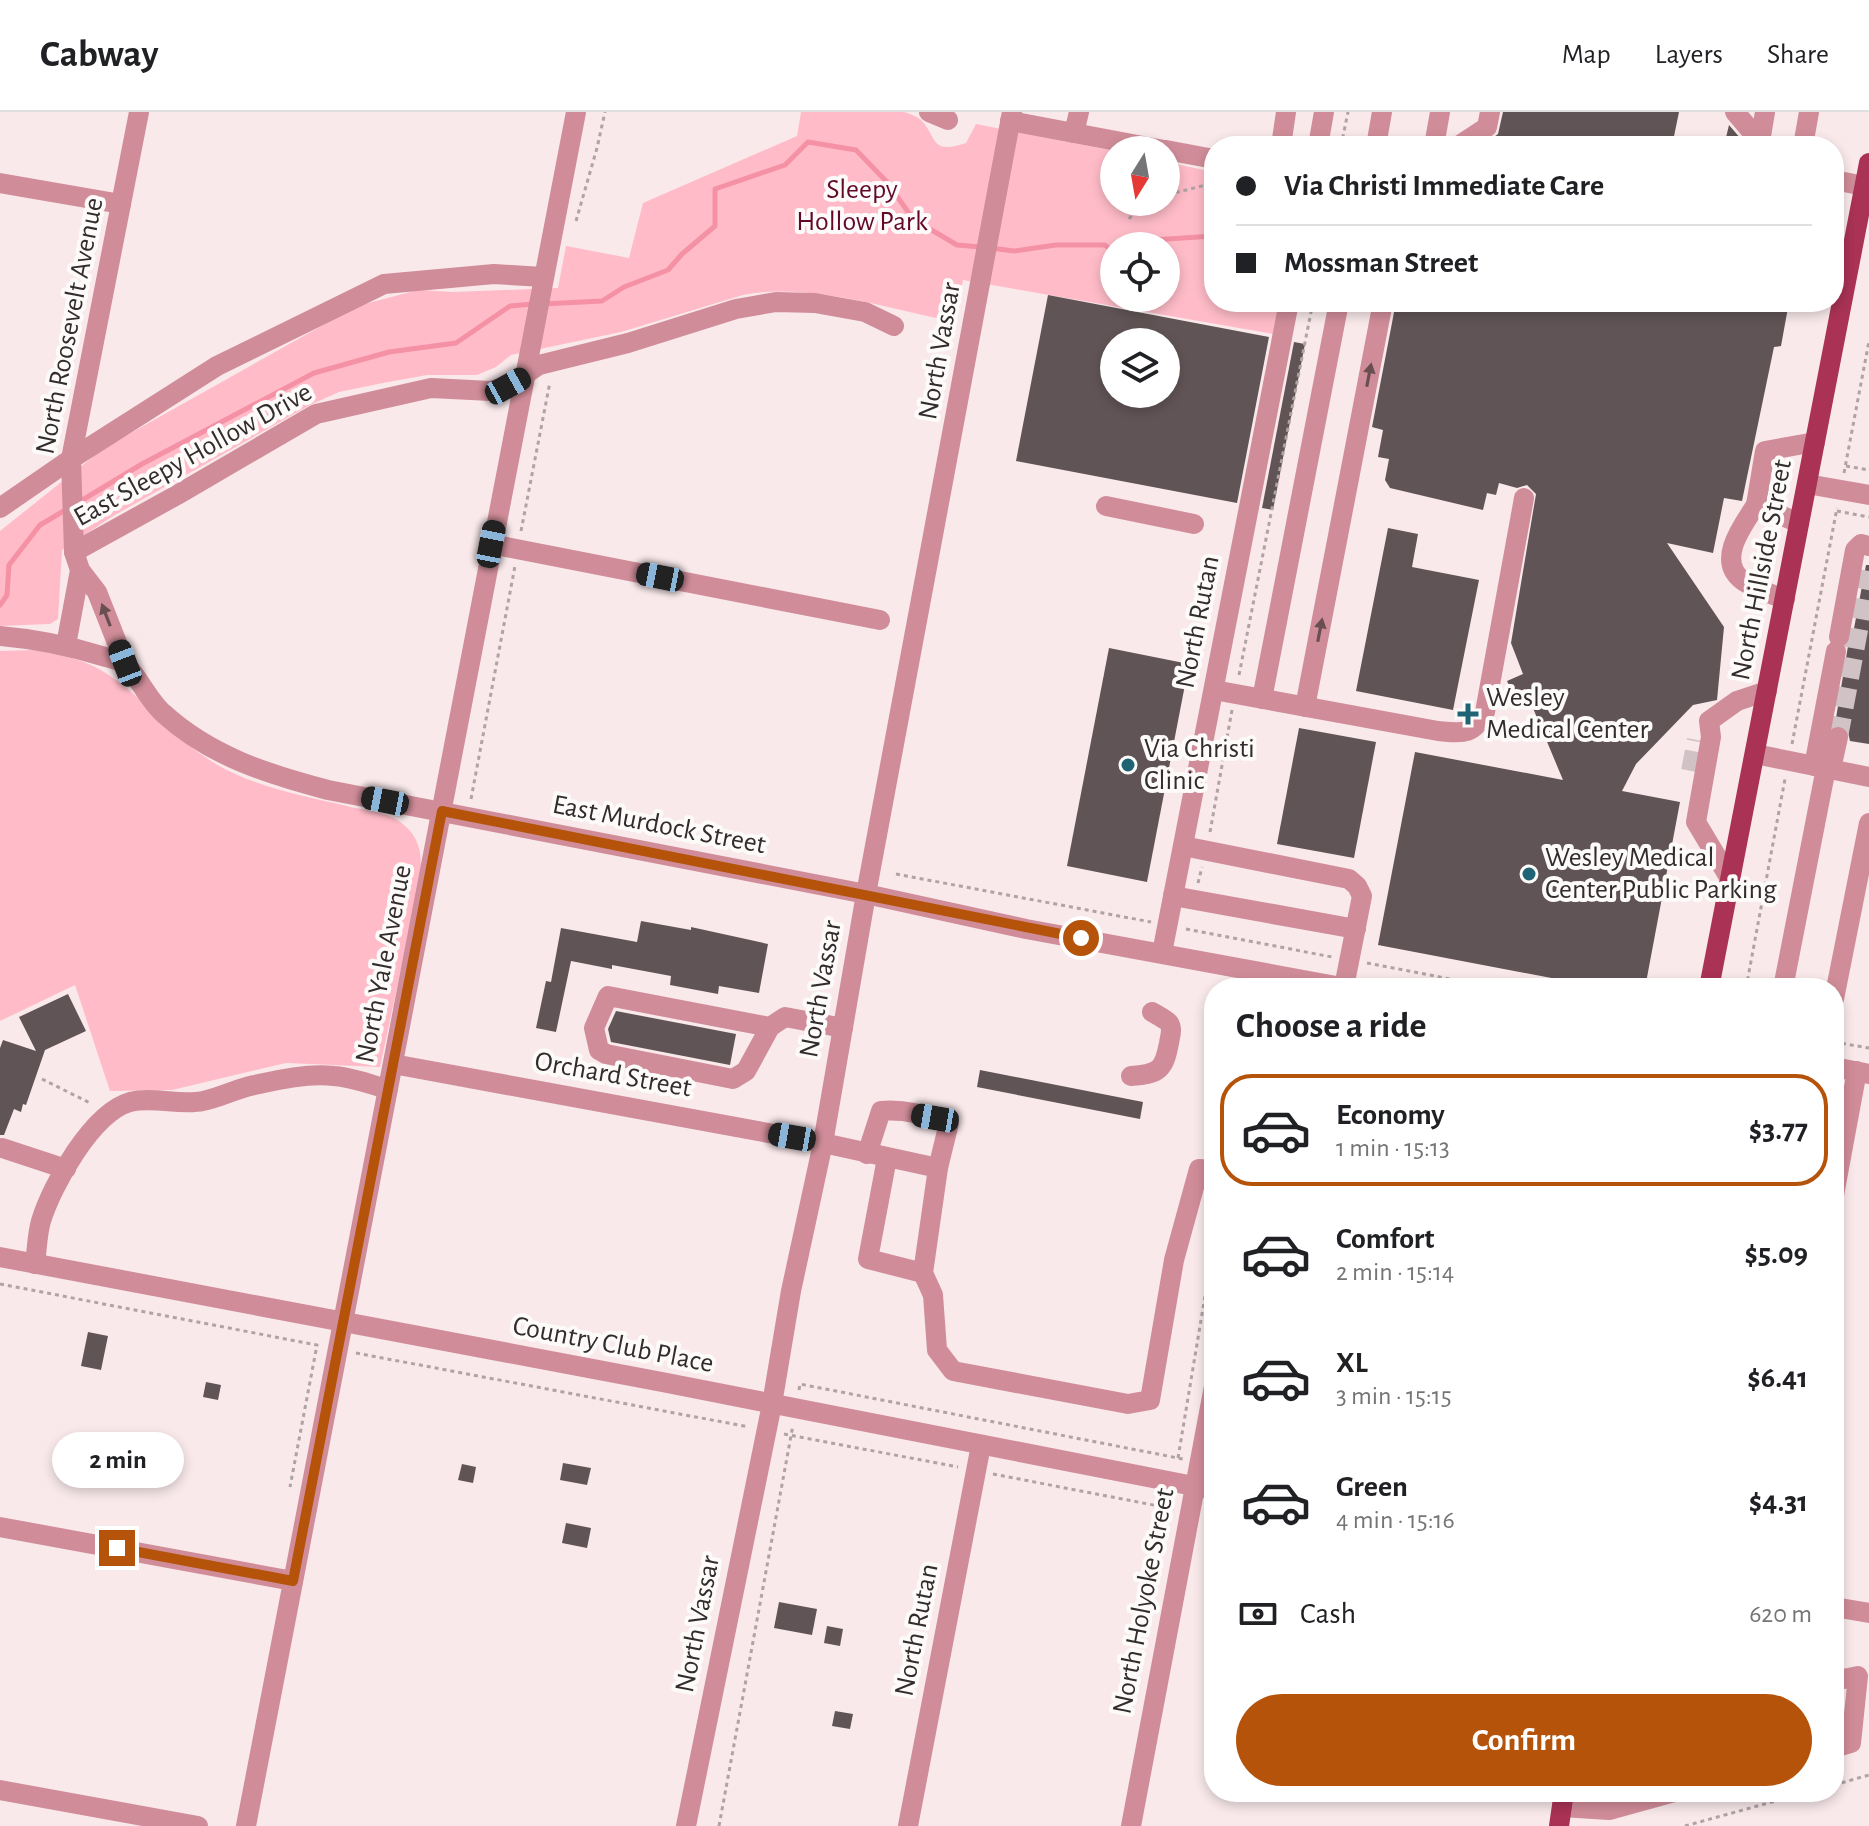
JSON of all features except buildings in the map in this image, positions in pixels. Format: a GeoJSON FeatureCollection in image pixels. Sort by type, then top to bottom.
{"type":"FeatureCollection","features":[{"type":"Feature","properties":{"kind":"main road","name":"North Hillside Street"},"geometry":{"type":"LineString","coordinates":[[1844,300],[1869,163]]}},
{"type":"Feature","properties":{"kind":"main road","name":"North Hillside Street"},"geometry":{"type":"LineString","coordinates":[[1711,978],[1842,312]]}},
{"type":"Feature","properties":{"kind":"street","name":"North Roosevelt Avenue"},"geometry":{"type":"LineString","coordinates":[[66,645],[77,561],[71,459],[139,112]]}},
{"type":"Feature","properties":{"kind":"street","name":"North Yale Avenue"},"geometry":{"type":"LineString","coordinates":[[246,1826],[576,112]]}},
{"type":"Feature","properties":{"kind":"street"},"geometry":{"type":"LineString","coordinates":[[1074,133],[1079,112]]}},
{"type":"Feature","properties":{"kind":"street"},"geometry":{"type":"LineString","coordinates":[[1282,136],[1286,112]]}},
{"type":"Feature","properties":{"kind":"street"},"geometry":{"type":"LineString","coordinates":[[1320,136],[1324,112]]}},
{"type":"Feature","properties":{"kind":"street"},"geometry":{"type":"LineString","coordinates":[[1378,136],[1382,112]]}},
{"type":"Feature","properties":{"kind":"street"},"geometry":{"type":"LineString","coordinates":[[1436,136],[1440,112]]}},
{"type":"Feature","properties":{"kind":"street"},"geometry":{"type":"LineString","coordinates":[[1473,136],[1487,127],[1490,112]]}},
{"type":"Feature","properties":{"kind":"street"},"geometry":{"type":"LineString","coordinates":[[1735,112],[1755,136]]}},
{"type":"Feature","properties":{"kind":"street"},"geometry":{"type":"LineString","coordinates":[[1763,136],[1765,112]]}},
{"type":"Feature","properties":{"kind":"street"},"geometry":{"type":"LineString","coordinates":[[1805,136],[1809,112]]}},
{"type":"Feature","properties":{"kind":"street"},"geometry":{"type":"LineString","coordinates":[[1011,116],[1100,138]]}},
{"type":"Feature","properties":{"kind":"street","name":"North Vassar"},"geometry":{"type":"LineString","coordinates":[[686,1826],[823,1143],[866,894],[1011,116]]}},
{"type":"Feature","properties":{"kind":"street"},"geometry":{"type":"LineString","coordinates":[[1180,153],[1204,157]]}},
{"type":"Feature","properties":{"kind":"street"},"geometry":{"type":"LineString","coordinates":[[1844,182],[1867,187]]}},
{"type":"Feature","properties":{"kind":"street"},"geometry":{"type":"LineString","coordinates":[[0,183],[121,204]]}},
{"type":"Feature","properties":{"kind":"street","name":"East Sleepy Hollow Drive"},"geometry":{"type":"LineString","coordinates":[[0,508],[217,366],[384,284],[494,274],[542,280]]}},
{"type":"Feature","properties":{"kind":"street","name":"East Sleepy Hollow Drive"},"geometry":{"type":"LineString","coordinates":[[77,561],[177,495],[316,414],[431,388],[491,391],[523,377],[539,365],[555,360],[628,343],[736,309],[776,302],[815,303],[865,312],[894,326]]}},
{"type":"Feature","properties":{"kind":"street","name":"North Rutan"},"geometry":{"type":"LineString","coordinates":[[1162,953],[1287,312]]}},
{"type":"Feature","properties":{"kind":"street"},"geometry":{"type":"LineString","coordinates":[[1262,699],[1337,312]]}},
{"type":"Feature","properties":{"kind":"street"},"geometry":{"type":"LineString","coordinates":[[1305,707],[1381,312]]}},
{"type":"Feature","properties":{"kind":"street"},"geometry":{"type":"LineString","coordinates":[[1785,599],[1740,579],[1732,564],[1733,542],[1756,505],[1765,451],[1815,442]]}},
{"type":"Feature","properties":{"kind":"street"},"geometry":{"type":"LineString","coordinates":[[1807,484],[1839,500],[1869,495]]}},
{"type":"Feature","properties":{"kind":"street"},"geometry":{"type":"LineString","coordinates":[[1214,690],[1456,733],[1469,732],[1479,725],[1485,712],[1524,498]]}},
{"type":"Feature","properties":{"kind":"street"},"geometry":{"type":"LineString","coordinates":[[1756,505],[1799,523]]}},
{"type":"Feature","properties":{"kind":"street"},"geometry":{"type":"LineString","coordinates":[[1106,506],[1194,524]]}},
{"type":"Feature","properties":{"kind":"street"},"geometry":{"type":"LineString","coordinates":[[491,544],[880,620]]}},
{"type":"Feature","properties":{"kind":"street"},"geometry":{"type":"LineString","coordinates":[[1785,978],[1824,768],[1837,644],[1855,550],[1861,544],[1869,546]]}},
{"type":"Feature","properties":{"kind":"street","name":"East Murdock Street"},"geometry":{"type":"LineString","coordinates":[[77,561],[97,592],[125,663],[161,711],[202,743],[271,775],[328,790],[866,894],[1026,929],[1293,978]]}},
{"type":"Feature","properties":{"kind":"street"},"geometry":{"type":"LineString","coordinates":[[0,636],[66,645],[125,663]]}},
{"type":"Feature","properties":{"kind":"street"},"geometry":{"type":"LineString","coordinates":[[1697,740],[1709,721],[1737,701],[1767,691]]}},
{"type":"Feature","properties":{"kind":"street"},"geometry":{"type":"LineString","coordinates":[[1696,822],[1711,737],[1709,721]]}},
{"type":"Feature","properties":{"kind":"street"},"geometry":{"type":"LineString","coordinates":[[1824,768],[1838,737]]}},
{"type":"Feature","properties":{"kind":"street"},"geometry":{"type":"LineString","coordinates":[[1755,754],[1869,777]]}},
{"type":"Feature","properties":{"kind":"street"},"geometry":{"type":"LineString","coordinates":[[1691,771],[1690,802],[1696,822],[1730,879]]}},
{"type":"Feature","properties":{"kind":"street"},"geometry":{"type":"LineString","coordinates":[[1838,978],[1869,823]]}},
{"type":"Feature","properties":{"kind":"street"},"geometry":{"type":"LineString","coordinates":[[1183,846],[1349,879],[1362,896],[1347,978]]}},
{"type":"Feature","properties":{"kind":"street"},"geometry":{"type":"LineString","coordinates":[[1173,896],[1356,929]]}},
{"type":"Feature","properties":{"kind":"street"},"geometry":{"type":"LineString","coordinates":[[770,1027],[608,996],[594,1028],[599,1050],[606,1054],[733,1079],[746,1071],[770,1027],[785,1017],[843,1028]]}},
{"type":"Feature","properties":{"kind":"street"},"geometry":{"type":"LineString","coordinates":[[1131,1076],[1145,1075],[1165,1064],[1171,1029],[1168,1022],[1152,1012]]}},
{"type":"Feature","properties":{"kind":"street","name":"Orchard Street"},"geometry":{"type":"LineString","coordinates":[[393,1064],[823,1143],[938,1168]]}},
{"type":"Feature","properties":{"kind":"street"},"geometry":{"type":"LineString","coordinates":[[1844,1118],[1863,1072]]}},
{"type":"Feature","properties":{"kind":"street"},"geometry":{"type":"LineString","coordinates":[[35,1264],[41,1222],[66,1169],[106,1115],[130,1102],[156,1099],[201,1102],[248,1086],[307,1075],[336,1076],[388,1089]]}},
{"type":"Feature","properties":{"kind":"street"},"geometry":{"type":"LineString","coordinates":[[923,1273],[868,1259],[881,1111],[935,1118],[949,1123],[938,1168],[923,1273],[933,1295],[937,1350],[953,1371],[1128,1404],[1150,1400],[1174,1260],[1199,1169],[1204,1169]]}},
{"type":"Feature","properties":{"kind":"street"},"geometry":{"type":"LineString","coordinates":[[2,1148],[66,1169]]}},
{"type":"Feature","properties":{"kind":"street","name":"Country Club Place"},"geometry":{"type":"LineString","coordinates":[[0,1257],[1204,1488]]}},
{"type":"Feature","properties":{"kind":"street","name":"North Holyoke Street"},"geometry":{"type":"LineString","coordinates":[[1131,1826],[1204,1488],[1199,1462],[1204,1437]]}},
{"type":"Feature","properties":{"kind":"street","name":"North Rutan"},"geometry":{"type":"LineString","coordinates":[[908,1826],[981,1445]]}},
{"type":"Feature","properties":{"kind":"street"},"geometry":{"type":"LineString","coordinates":[[0,1527],[293,1581]]}},
{"type":"Feature","properties":{"kind":"street"},"geometry":{"type":"LineString","coordinates":[[1844,1609],[1869,1613]]}},
{"type":"Feature","properties":{"kind":"street"},"geometry":{"type":"LineString","coordinates":[[1844,1679],[1858,1676],[1851,1743],[1844,1745]]}},
{"type":"Feature","properties":{"kind":"street"},"geometry":{"type":"LineString","coordinates":[[0,1790],[198,1826]]}},
{"type":"Feature","properties":{"kind":"street"},"geometry":{"type":"LineString","coordinates":[[1562,1808],[1609,1810],[1626,1802]]}},
{"type":"Feature","properties":{"kind":"path"},"geometry":{"type":"LineString","coordinates":[[574,227],[605,112]]}},
{"type":"Feature","properties":{"kind":"path"},"geometry":{"type":"LineString","coordinates":[[1343,136],[1348,112]]}},
{"type":"Feature","properties":{"kind":"path"},"geometry":{"type":"LineString","coordinates":[[1180,192],[1204,186]]}},
{"type":"Feature","properties":{"kind":"path"},"geometry":{"type":"LineString","coordinates":[[1194,899],[1311,312]]}},
{"type":"Feature","properties":{"kind":"path"},"geometry":{"type":"LineString","coordinates":[[1748,978],[1869,341]]}},
{"type":"Feature","properties":{"kind":"path"},"geometry":{"type":"LineString","coordinates":[[468,816],[555,360]]}},
{"type":"Feature","properties":{"kind":"path"},"geometry":{"type":"LineString","coordinates":[[1846,466],[1869,470]]}},
{"type":"Feature","properties":{"kind":"path"},"geometry":{"type":"LineString","coordinates":[[1839,500],[1869,517]]}},
{"type":"Feature","properties":{"kind":"path"},"geometry":{"type":"LineString","coordinates":[[896,874],[1444,978]]}},
{"type":"Feature","properties":{"kind":"path"},"geometry":{"type":"LineString","coordinates":[[1844,1044],[1869,1048]]}},
{"type":"Feature","properties":{"kind":"path"},"geometry":{"type":"LineString","coordinates":[[42,1079],[100,1107],[106,1115]]}},
{"type":"Feature","properties":{"kind":"path"},"geometry":{"type":"LineString","coordinates":[[0,1284],[317,1345],[288,1499]]}},
{"type":"Feature","properties":{"kind":"path"},"geometry":{"type":"LineString","coordinates":[[1178,1458],[1204,1302]]}},
{"type":"Feature","properties":{"kind":"path"},"geometry":{"type":"LineString","coordinates":[[719,1826],[800,1384],[1199,1462]]}},
{"type":"Feature","properties":{"kind":"path"},"geometry":{"type":"LineString","coordinates":[[1844,1782],[1869,1775]]}},
{"type":"Feature","properties":{"kind":"path"},"geometry":{"type":"LineString","coordinates":[[1685,1826],[1772,1802]]}},
{"type":"Feature","properties":{"kind":"green space","name":"Sleepy Hollow Park"},"geometry":{"type":"Polygon","coordinates":[[[801,112],[904,112],[921,120],[940,146],[966,143],[976,124],[1100,148],[1100,216],[1180,216],[1180,165],[1204,170],[1204,312],[1277,312],[1273,334],[1147,312],[1180,312],[1180,232],[1100,232],[1100,304],[963,280],[954,322],[821,294],[768,292],[743,295],[621,332],[511,355],[496,367],[477,375],[427,375],[339,392],[310,405],[113,516],[62,550],[58,619],[50,624],[0,626],[0,531],[104,448],[357,306],[418,290],[452,292],[558,288],[566,246],[629,258],[643,203],[797,136],[801,112]]]}},
{"type":"Feature","properties":{"kind":"green space"},"geometry":{"type":"Polygon","coordinates":[[[33,650],[74,659],[115,679],[178,736],[212,762],[231,772],[288,792],[384,814],[398,820],[410,831],[420,850],[420,880],[380,1067],[286,1063],[172,1090],[110,1091],[75,985],[0,1021],[0,651],[33,650]]]}},
{"type":"Feature","properties":{"kind":"waterway"},"geometry":{"type":"LineString","coordinates":[[543,304],[602,301],[624,287],[668,270],[715,226],[715,189],[785,165],[808,142],[856,150],[887,182],[913,219],[957,245],[981,247]]}},
{"type":"Feature","properties":{"kind":"waterway"},"geometry":{"type":"LineString","coordinates":[[1180,238],[1204,237]]}},
{"type":"Feature","properties":{"kind":"waterway"},"geometry":{"type":"LineString","coordinates":[[991,248],[1014,251],[1056,245],[1100,245]]}},
{"type":"Feature","properties":{"kind":"waterway"},"geometry":{"type":"LineString","coordinates":[[79,502],[142,464],[314,373],[389,352],[456,343],[510,306],[533,304]]}},
{"type":"Feature","properties":{"kind":"waterway"},"geometry":{"type":"LineString","coordinates":[[0,605],[7,595],[9,565],[40,525],[67,509]]}},
{"type":"Feature","properties":{"kind":"tunnel"},"geometry":{"type":"LineString","coordinates":[[1838,737],[1869,571]]}},
{"type":"Feature","properties":{"kind":"tunnel"},"geometry":{"type":"LineString","coordinates":[[1691,771],[1697,740]]}},
{"type":"Feature","properties":{"kind":"place","name":"Wesley Medical Center"},"geometry":{"type":"Point","coordinates":[1468,714]}},
{"type":"Feature","properties":{"kind":"place","name":"Via Christi Clinic"},"geometry":{"type":"Point","coordinates":[1128,765]}},
{"type":"Feature","properties":{"kind":"place","name":"Wesley Medical Center Public Parking"},"geometry":{"type":"Point","coordinates":[1529,874]}},
{"type":"Feature","properties":{"kind":"route"},"geometry":{"type":"LineString","coordinates":[[117,1548],[293,1581],[442,811],[1081,938]]}}]}
